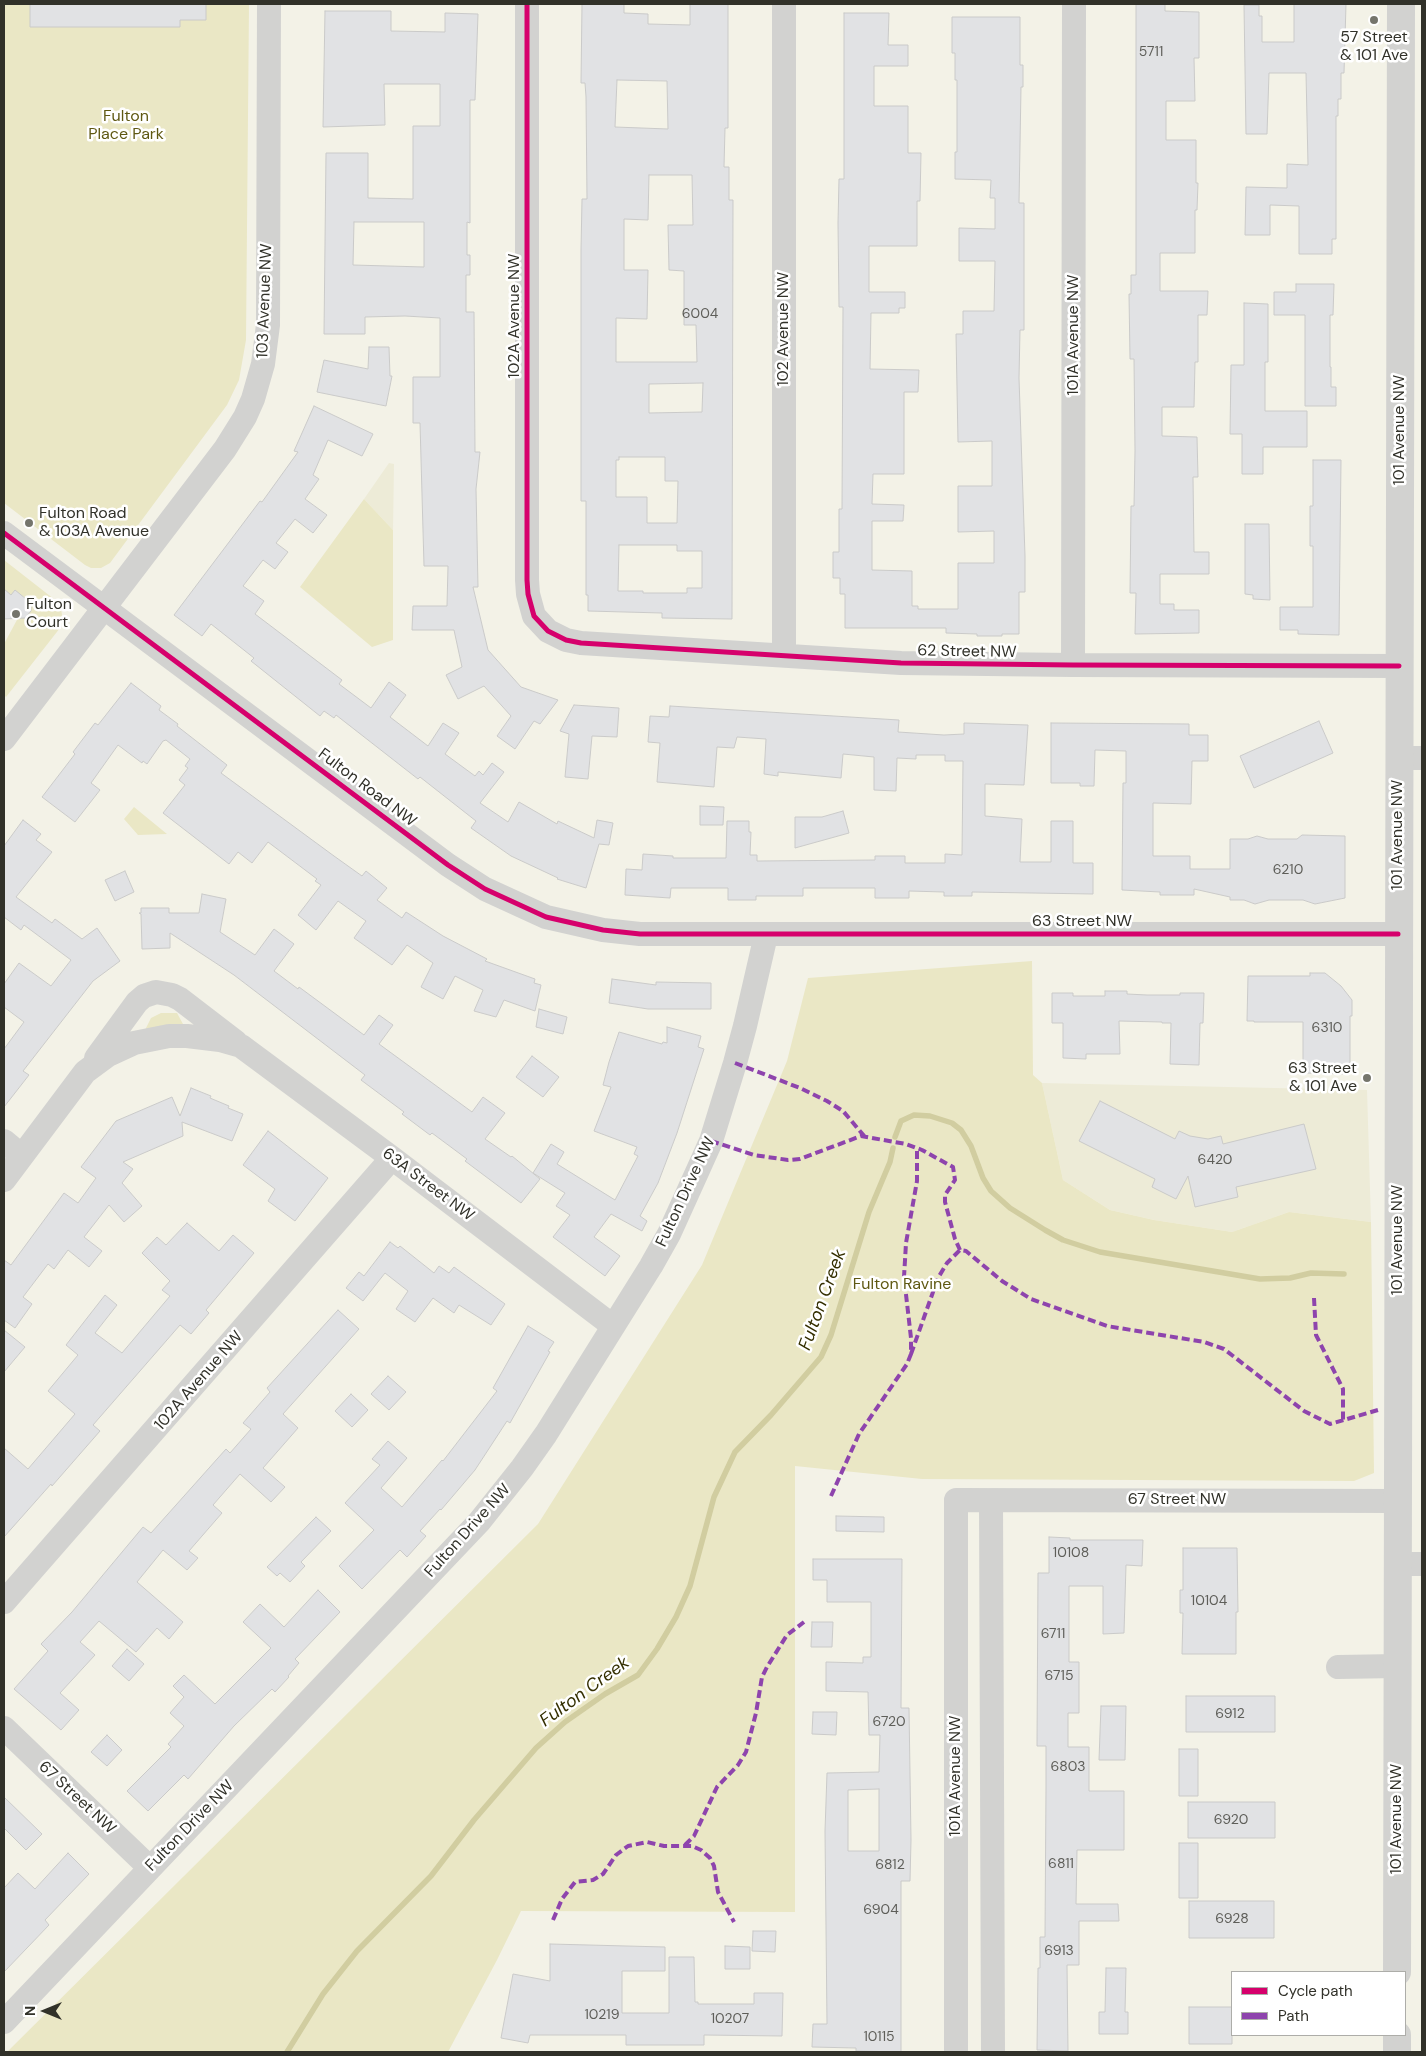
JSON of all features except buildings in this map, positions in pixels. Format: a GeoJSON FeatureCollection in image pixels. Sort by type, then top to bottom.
{"type":"FeatureCollection","features":[{"type":"Feature","properties":{"kind":"main road","name":"101 Avenue NW"},"geometry":{"type":"LineString","coordinates":[[1397,1971],[1397,1666],[1410,1564],[1397,1501],[1398,934],[1410,758],[1399,666],[1401,4]]}},
{"type":"Feature","properties":{"kind":"main road"},"geometry":{"type":"LineString","coordinates":[[1397,2036],[1397,2052]]}},
{"type":"Feature","properties":{"kind":"street","name":"103 Avenue NW"},"geometry":{"type":"LineString","coordinates":[[4,740],[236,434],[245,417],[260,378],[268,325],[269,4]]}},
{"type":"Feature","properties":{"kind":"street","name":"102A Avenue NW"},"geometry":{"type":"LineString","coordinates":[[527,4],[527,580],[530,606],[540,624]]}},
{"type":"Feature","properties":{"kind":"street","name":"102 Avenue NW"},"geometry":{"type":"LineString","coordinates":[[784,4],[784,655]]}},
{"type":"Feature","properties":{"kind":"street","name":"101A Avenue NW"},"geometry":{"type":"LineString","coordinates":[[1073,665],[1074,4]]}},
{"type":"Feature","properties":{"kind":"street","name":"Fulton Road NW"},"geometry":{"type":"LineString","coordinates":[[4,533],[448,865],[503,899],[546,917],[603,930],[640,934],[766,935]]}},
{"type":"Feature","properties":{"kind":"street","name":"62 Street NW"},"geometry":{"type":"LineString","coordinates":[[540,624],[558,636],[581,643],[901,663],[1399,666]]}},
{"type":"Feature","properties":{"kind":"street","name":"63 Street NW"},"geometry":{"type":"LineString","coordinates":[[766,935],[1398,934]]}},
{"type":"Feature","properties":{"kind":"street","name":"Fulton Drive NW"},"geometry":{"type":"LineString","coordinates":[[4,2022],[479,1522],[522,1468],[546,1434],[651,1266],[669,1234],[711,1141],[745,1026],[766,935]]}},
{"type":"Feature","properties":{"kind":"street","name":"63A Street NW"},"geometry":{"type":"LineString","coordinates":[[85,1072],[137,1002],[144,996],[156,992],[172,995],[180,999],[392,1158],[613,1326]]}},
{"type":"Feature","properties":{"kind":"street","name":"63A Street NW"},"geometry":{"type":"LineString","coordinates":[[85,1072],[118,1049],[142,1041],[169,1036],[203,1038],[241,1046]]}},
{"type":"Feature","properties":{"kind":"street"},"geometry":{"type":"LineString","coordinates":[[4,1180],[85,1072]]}},
{"type":"Feature","properties":{"kind":"street"},"geometry":{"type":"LineString","coordinates":[[4,1141],[22,1156]]}},
{"type":"Feature","properties":{"kind":"street","name":"102A Avenue NW"},"geometry":{"type":"LineString","coordinates":[[6,1596],[305,1260],[392,1158]]}},
{"type":"Feature","properties":{"kind":"street","name":"101A Avenue NW"},"geometry":{"type":"LineString","coordinates":[[956,1500],[956,2052]]}},
{"type":"Feature","properties":{"kind":"street","name":"67 Street NW"},"geometry":{"type":"LineString","coordinates":[[956,1500],[1397,1501]]}},
{"type":"Feature","properties":{"kind":"street"},"geometry":{"type":"LineString","coordinates":[[991,1501],[993,2052]]}},
{"type":"Feature","properties":{"kind":"street"},"geometry":{"type":"LineString","coordinates":[[1338,1666],[1397,1666]]}},
{"type":"Feature","properties":{"kind":"street","name":"67 Street NW"},"geometry":{"type":"LineString","coordinates":[[4,1728],[150,1868]]}},
{"type":"Feature","properties":{"kind":"shaded area"},"geometry":{"type":"Polygon","coordinates":[[[389,463],[394,464],[393,530],[364,499],[389,463]]]}},
{"type":"Feature","properties":{"kind":"shaded area"},"geometry":{"type":"Polygon","coordinates":[[[1042,1083],[1367,1090],[1371,1222],[1289,1212],[1232,1232],[1154,1220],[1110,1210],[1063,1180],[1042,1083]]]}},
{"type":"Feature","properties":{"kind":"green space","name":"Fulton Place Park"},"geometry":{"type":"Polygon","coordinates":[[[4,4],[249,4],[246,340],[239,380],[227,405],[110,563],[101,568],[91,568],[85,565],[4,503],[4,4]]]}},
{"type":"Feature","properties":{"kind":"green space"},"geometry":{"type":"Polygon","coordinates":[[[364,499],[393,530],[393,640],[372,647],[300,587],[364,499]]]}},
{"type":"Feature","properties":{"kind":"green space"},"geometry":{"type":"Polygon","coordinates":[[[4,560],[59,603],[62,614],[60,628],[6,697],[4,695],[4,644],[18,618],[25,618],[31,611],[24,597],[15,591],[11,595],[4,589],[4,560]]]}},
{"type":"Feature","properties":{"kind":"green space"},"geometry":{"type":"Polygon","coordinates":[[[134,807],[167,834],[138,835],[124,819],[134,807]]]}},
{"type":"Feature","properties":{"kind":"green space","name":"Fulton Ravine"},"geometry":{"type":"Polygon","coordinates":[[[1032,961],[1033,1075],[1042,1083],[1063,1180],[1110,1210],[1154,1220],[1232,1232],[1289,1212],[1371,1222],[1374,1473],[1354,1481],[922,1479],[795,1466],[795,1912],[521,1911],[448,2052],[7,2052],[538,1524],[702,1265],[787,1061],[808,978],[1032,961]]]}},
{"type":"Feature","properties":{"kind":"green space"},"geometry":{"type":"Polygon","coordinates":[[[161,1013],[177,1013],[183,1024],[179,1030],[145,1030],[151,1018],[161,1013]]]}},
{"type":"Feature","properties":{"kind":"waterway","name":"Fulton Creek"},"geometry":{"type":"LineString","coordinates":[[895,1137],[901,1121],[914,1115],[930,1116],[952,1123],[961,1130],[971,1146],[983,1178],[991,1191],[1010,1208],[1063,1240],[1100,1252],[1260,1279],[1290,1278],[1311,1273],[1344,1274]]}},
{"type":"Feature","properties":{"kind":"waterway","name":"Fulton Creek"},"geometry":{"type":"LineString","coordinates":[[287,2052],[323,1994],[357,1951],[431,1876],[474,1820],[536,1748],[565,1722],[605,1694],[638,1675],[657,1649],[676,1617],[690,1586],[714,1497],[735,1452],[771,1415],[821,1357],[831,1335],[869,1212],[890,1162],[893,1148]]}},
{"type":"Feature","properties":{"kind":"marked path"},"geometry":{"type":"LineString","coordinates":[[735,1063],[800,1088],[827,1101],[843,1111],[865,1137]]}},
{"type":"Feature","properties":{"kind":"marked path"},"geometry":{"type":"LineString","coordinates":[[711,1141],[754,1155],[788,1160],[800,1159],[861,1136],[906,1144],[922,1150],[953,1167],[955,1180],[945,1195],[945,1202],[960,1250]]}},
{"type":"Feature","properties":{"kind":"marked path"},"geometry":{"type":"LineString","coordinates":[[831,1496],[859,1434],[907,1364],[911,1354],[904,1277],[906,1243],[917,1181],[917,1148]]}},
{"type":"Feature","properties":{"kind":"marked path"},"geometry":{"type":"LineString","coordinates":[[911,1354],[938,1278],[947,1263],[960,1250],[966,1251],[1002,1281],[1031,1299],[1107,1326],[1204,1342],[1224,1349],[1304,1411],[1330,1424],[1378,1410]]}},
{"type":"Feature","properties":{"kind":"marked path"},"geometry":{"type":"LineString","coordinates":[[1314,1298],[1316,1335],[1343,1389],[1343,1422]]}},
{"type":"Feature","properties":{"kind":"marked path"},"geometry":{"type":"LineString","coordinates":[[685,1845],[694,1836],[717,1787],[738,1765],[746,1752],[756,1713],[762,1677],[767,1667],[787,1635],[804,1622]]}},
{"type":"Feature","properties":{"kind":"marked path"},"geometry":{"type":"LineString","coordinates":[[553,1920],[562,1899],[575,1882],[593,1880],[603,1874],[616,1855],[628,1846],[647,1842],[664,1846],[692,1846],[701,1850],[710,1858],[714,1866],[718,1892],[734,1922]]}},
{"type":"Feature","properties":{"kind":"cycle path"},"geometry":{"type":"LineString","coordinates":[[527,4],[527,580],[528,594],[534,616],[548,631],[566,640],[581,643],[901,663],[1399,666]]}},
{"type":"Feature","properties":{"kind":"cycle path"},"geometry":{"type":"LineString","coordinates":[[4,533],[448,865],[485,889],[546,917],[603,930],[640,934],[1398,934]]}},
{"type":"Feature","properties":{"kind":"place","name":"57 Street & 101 Ave"},"geometry":{"type":"Point","coordinates":[1374,20]}},
{"type":"Feature","properties":{"kind":"place","name":"Fulton Road & 103A Avenue"},"geometry":{"type":"Point","coordinates":[29,523]}},
{"type":"Feature","properties":{"kind":"place","name":"Fulton Court"},"geometry":{"type":"Point","coordinates":[16,614]}},
{"type":"Feature","properties":{"kind":"place","name":"63 Street & 101 Ave"},"geometry":{"type":"Point","coordinates":[1367,1078]}}]}
